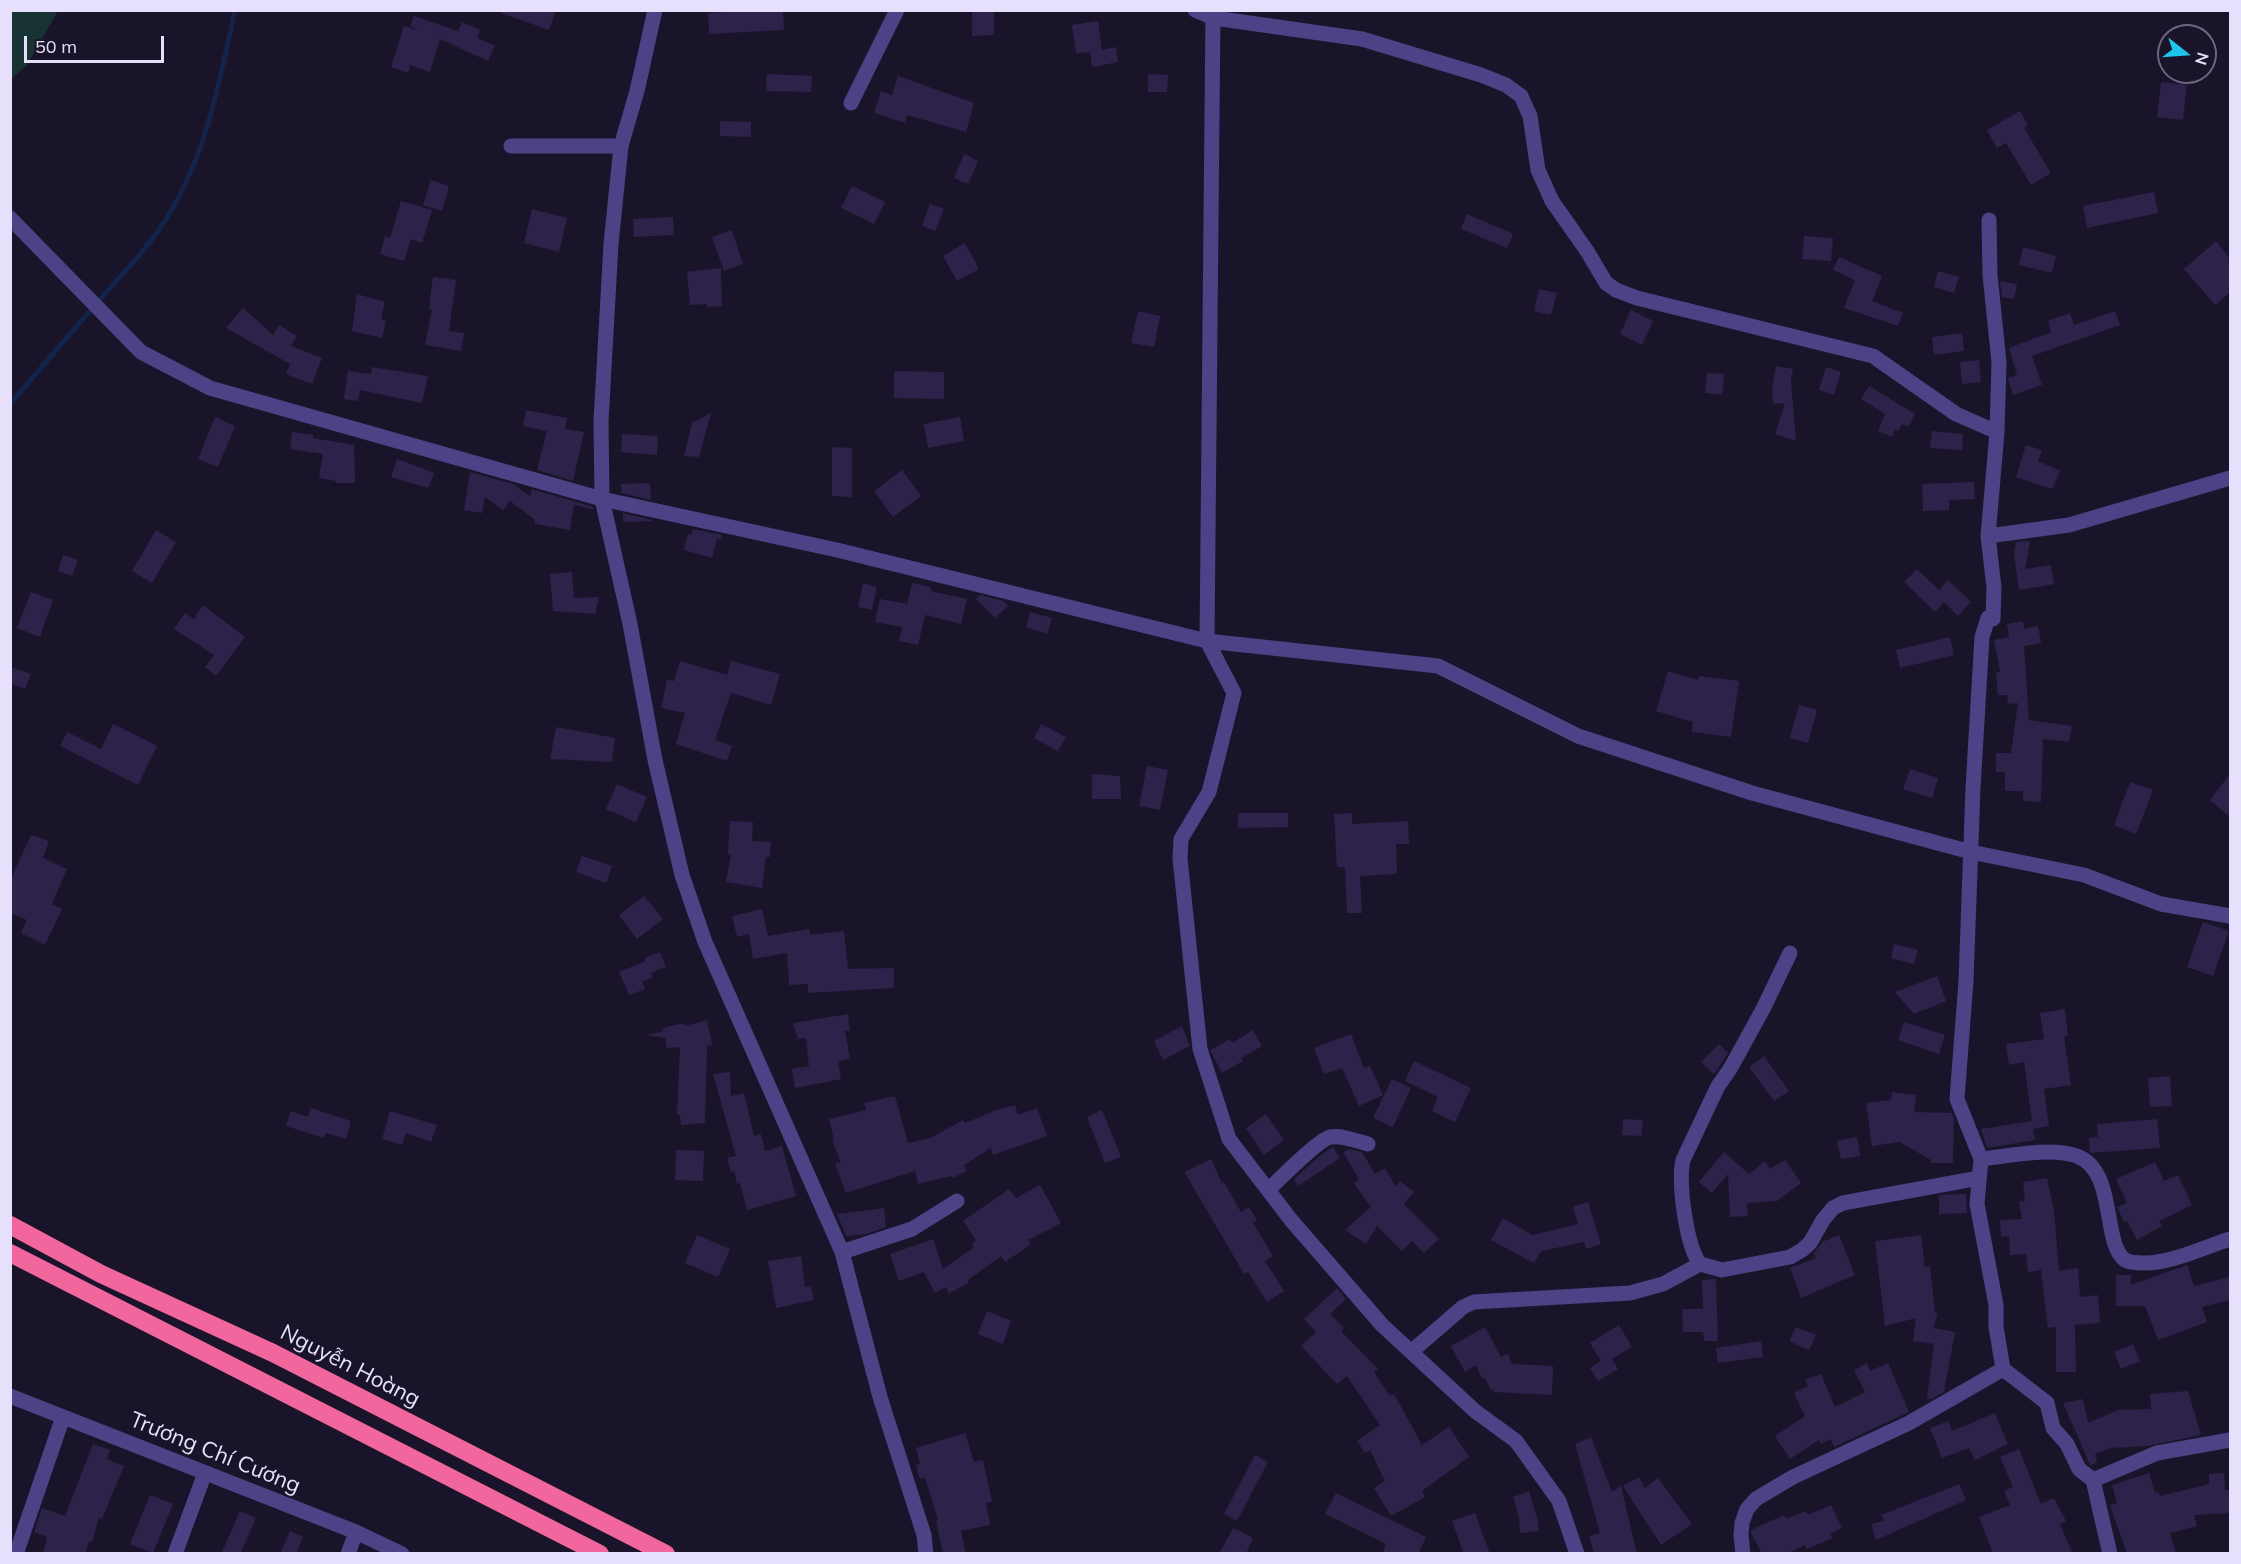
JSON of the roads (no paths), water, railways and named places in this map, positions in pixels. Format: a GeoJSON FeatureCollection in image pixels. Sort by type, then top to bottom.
{"type":"FeatureCollection","features":[{"type":"Feature","properties":{"kind":"highway","name":"Nguyễn Hoàng"},"geometry":{"type":"LineString","coordinates":[[10,1225],[101,1274],[273,1353],[666,1554]]}},
{"type":"Feature","properties":{"kind":"highway"},"geometry":{"type":"LineString","coordinates":[[10,1253],[600,1554]]}},
{"type":"Feature","properties":{"kind":"street"},"geometry":{"type":"LineString","coordinates":[[655,10],[637,91],[621,146],[611,244],[602,401],[602,499],[630,624],[654,760],[682,875],[705,942],[842,1252],[880,1397],[924,1535],[926,1554]]}},
{"type":"Feature","properties":{"kind":"street"},"geometry":{"type":"LineString","coordinates":[[851,103],[897,10]]}},
{"type":"Feature","properties":{"kind":"street"},"geometry":{"type":"LineString","coordinates":[[1196,10],[1362,39],[1481,75],[1506,85],[1521,96],[1530,116],[1538,170],[1552,201],[1606,283],[1616,290],[1647,301],[1873,356],[1956,414],[1997,432]]}},
{"type":"Feature","properties":{"kind":"street"},"geometry":{"type":"LineString","coordinates":[[1214,14],[1208,374],[1207,641],[1234,693],[1209,792],[1181,839],[1180,859],[1200,1049],[1229,1139],[1291,1220],[1382,1325],[1475,1411],[1516,1441],[1559,1501],[1576,1554]]}},
{"type":"Feature","properties":{"kind":"street"},"geometry":{"type":"LineString","coordinates":[[511,146],[621,146]]}},
{"type":"Feature","properties":{"kind":"street"},"geometry":{"type":"LineString","coordinates":[[10,218],[141,352],[210,388],[602,499],[837,550],[1207,641],[1438,666],[1578,736],[1752,793],[1971,852],[2084,875],[2161,904],[2230,916]]}},
{"type":"Feature","properties":{"kind":"street"},"geometry":{"type":"LineString","coordinates":[[1989,220],[1990,275],[2000,362],[1997,432],[1988,536],[1994,587],[1993,619],[1988,618],[1982,637],[1966,981],[1957,1099],[1981,1159],[1977,1204],[1996,1305],[1996,1327],[2003,1369],[2047,1403],[2053,1428],[2067,1444],[2079,1469],[2093,1480],[2110,1554]]}},
{"type":"Feature","properties":{"kind":"street"},"geometry":{"type":"LineString","coordinates":[[1988,536],[2069,525],[2230,478]]}},
{"type":"Feature","properties":{"kind":"street"},"geometry":{"type":"LineString","coordinates":[[1700,1264],[1690,1245],[1682,1188],[1683,1160],[1718,1086],[1763,1009],[1790,953]]}},
{"type":"Feature","properties":{"kind":"street"},"geometry":{"type":"LineString","coordinates":[[1268,1190],[1329,1137],[1346,1138],[1368,1144]]}},
{"type":"Feature","properties":{"kind":"street"},"geometry":{"type":"LineString","coordinates":[[1981,1159],[2054,1152],[2077,1156],[2087,1162],[2095,1170],[2106,1202],[2117,1251],[2126,1260],[2143,1263],[2165,1260],[2230,1239]]}},
{"type":"Feature","properties":{"kind":"street"},"geometry":{"type":"LineString","coordinates":[[1411,1352],[1463,1307],[1474,1302],[1630,1293],[1663,1284],[1700,1264],[1722,1270],[1790,1257],[1810,1243],[1823,1220],[1833,1208],[1843,1203],[1979,1178]]}},
{"type":"Feature","properties":{"kind":"street"},"geometry":{"type":"LineString","coordinates":[[842,1252],[912,1229],[957,1201]]}},
{"type":"Feature","properties":{"kind":"street"},"geometry":{"type":"LineString","coordinates":[[1743,1554],[1742,1524],[1747,1509],[1756,1499],[1793,1477],[1909,1423],[2003,1369]]}},
{"type":"Feature","properties":{"kind":"street","name":"Trương Chí Cương"},"geometry":{"type":"LineString","coordinates":[[10,1396],[356,1533],[402,1554]]}},
{"type":"Feature","properties":{"kind":"street"},"geometry":{"type":"LineString","coordinates":[[16,1554],[63,1417]]}},
{"type":"Feature","properties":{"kind":"street"},"geometry":{"type":"LineString","coordinates":[[2093,1480],[2157,1453],[2230,1440]]}},
{"type":"Feature","properties":{"kind":"street"},"geometry":{"type":"LineString","coordinates":[[175,1554],[205,1473]]}},
{"type":"Feature","properties":{"kind":"street"},"geometry":{"type":"LineString","coordinates":[[348,1554],[356,1533]]}},
{"type":"Feature","properties":{"kind":"waterway"},"geometry":{"type":"LineString","coordinates":[[99,301],[158,231],[187,179],[199,152],[216,97],[235,10]]}},
{"type":"Feature","properties":{"kind":"waterway"},"geometry":{"type":"LineString","coordinates":[[10,404],[89,312]]}}]}
